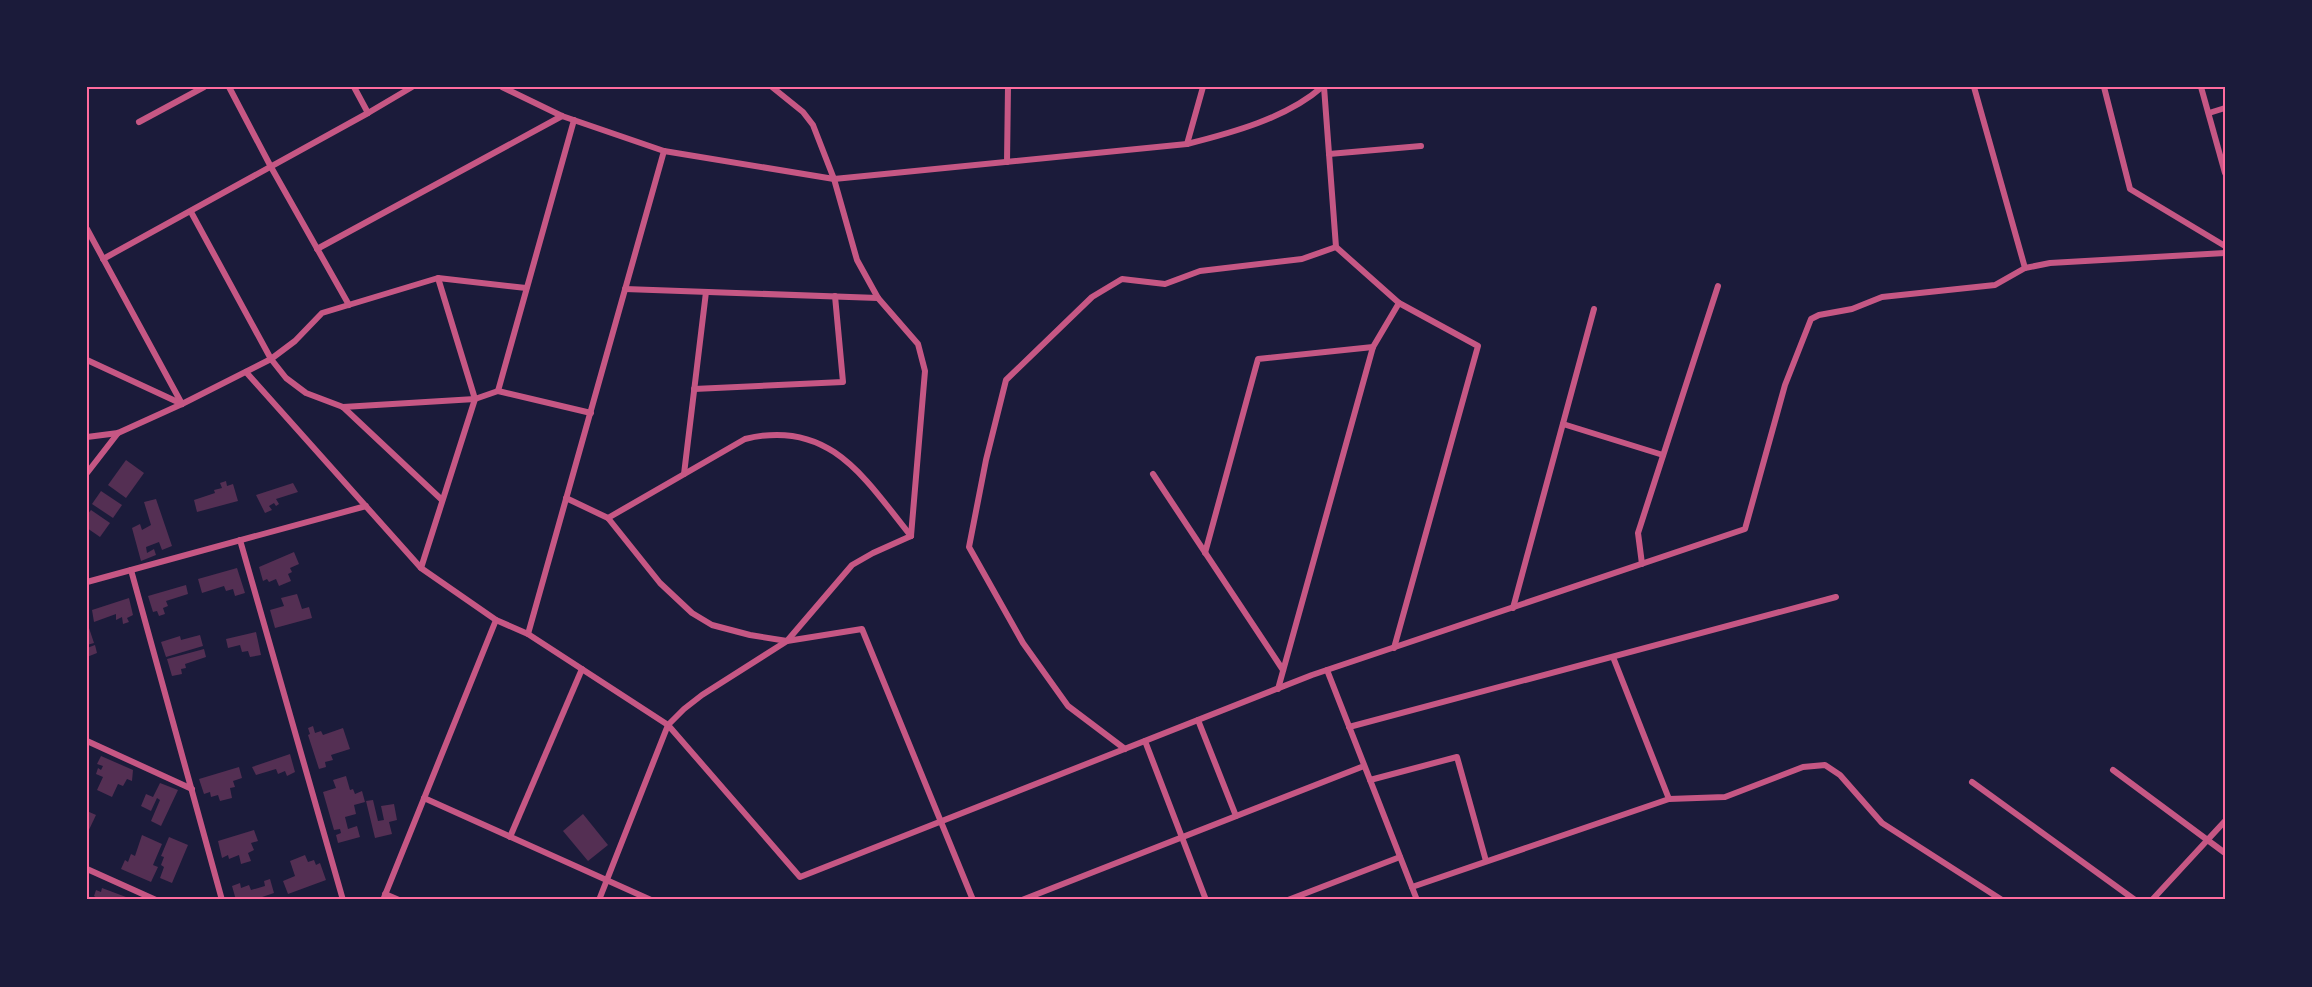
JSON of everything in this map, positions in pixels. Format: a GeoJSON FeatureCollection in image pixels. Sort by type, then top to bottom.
{"type":"FeatureCollection","features":[{"type":"Feature","properties":{"kind":"street"},"geometry":{"type":"LineString","coordinates":[[140,123],[204,87]]}},
{"type":"Feature","properties":{"kind":"street"},"geometry":{"type":"LineString","coordinates":[[229,87],[349,305]]}},
{"type":"Feature","properties":{"kind":"street"},"geometry":{"type":"LineString","coordinates":[[354,87],[368,113]]}},
{"type":"Feature","properties":{"kind":"street"},"geometry":{"type":"LineString","coordinates":[[103,259],[412,87]]}},
{"type":"Feature","properties":{"kind":"street"},"geometry":{"type":"LineString","coordinates":[[502,87],[561,116],[664,151],[834,179],[1187,144],[1232,133],[1306,101],[1323,87]]}},
{"type":"Feature","properties":{"kind":"street"},"geometry":{"type":"LineString","coordinates":[[772,87],[803,112],[813,125],[834,179],[857,260],[878,298],[918,344],[925,371],[911,536]]}},
{"type":"Feature","properties":{"kind":"street"},"geometry":{"type":"LineString","coordinates":[[1007,162],[1008,87]]}},
{"type":"Feature","properties":{"kind":"street"},"geometry":{"type":"LineString","coordinates":[[1187,144],[1203,87]]}},
{"type":"Feature","properties":{"kind":"street"},"geometry":{"type":"LineString","coordinates":[[1323,87],[1336,247],[1399,303],[1478,346],[1394,648]]}},
{"type":"Feature","properties":{"kind":"street"},"geometry":{"type":"LineString","coordinates":[[1974,87],[2025,268]]}},
{"type":"Feature","properties":{"kind":"street"},"geometry":{"type":"LineString","coordinates":[[2104,87],[2130,189],[2225,246]]}},
{"type":"Feature","properties":{"kind":"street"},"geometry":{"type":"LineString","coordinates":[[2201,87],[2225,173]]}},
{"type":"Feature","properties":{"kind":"street"},"geometry":{"type":"LineString","coordinates":[[2209,113],[2225,108]]}},
{"type":"Feature","properties":{"kind":"street"},"geometry":{"type":"LineString","coordinates":[[317,249],[561,116]]}},
{"type":"Feature","properties":{"kind":"street"},"geometry":{"type":"LineString","coordinates":[[498,391],[574,120]]}},
{"type":"Feature","properties":{"kind":"street"},"geometry":{"type":"LineString","coordinates":[[1329,154],[1421,146]]}},
{"type":"Feature","properties":{"kind":"street"},"geometry":{"type":"LineString","coordinates":[[528,634],[664,151]]}},
{"type":"Feature","properties":{"kind":"street"},"geometry":{"type":"LineString","coordinates":[[190,212],[271,359],[286,378],[306,393],[343,407],[442,500]]}},
{"type":"Feature","properties":{"kind":"street"},"geometry":{"type":"LineString","coordinates":[[87,229],[182,404]]}},
{"type":"Feature","properties":{"kind":"street"},"geometry":{"type":"LineString","coordinates":[[87,246],[95,244]]}},
{"type":"Feature","properties":{"kind":"street"},"geometry":{"type":"LineString","coordinates":[[1125,749],[1068,706],[1023,643],[969,547],[986,460],[1006,380],[1092,297],[1122,279],[1165,284],[1200,271],[1302,260],[1336,247]]}},
{"type":"Feature","properties":{"kind":"street"},"geometry":{"type":"LineString","coordinates":[[246,372],[421,568],[496,620],[528,634],[668,725],[800,877],[1327,670],[1745,529],[1785,385],[1811,319],[1819,315],[1852,309],[1882,297],[1995,285],[2025,268],[2050,263],[2225,253]]}},
{"type":"Feature","properties":{"kind":"street"},"geometry":{"type":"LineString","coordinates":[[87,437],[118,433],[271,359],[296,341],[322,313],[438,278],[526,288]]}},
{"type":"Feature","properties":{"kind":"street"},"geometry":{"type":"LineString","coordinates":[[421,568],[475,399],[438,278]]}},
{"type":"Feature","properties":{"kind":"street"},"geometry":{"type":"LineString","coordinates":[[1642,564],[1638,532],[1718,286]]}},
{"type":"Feature","properties":{"kind":"street"},"geometry":{"type":"LineString","coordinates":[[626,289],[878,298]]}},
{"type":"Feature","properties":{"kind":"street"},"geometry":{"type":"LineString","coordinates":[[684,474],[706,292]]}},
{"type":"Feature","properties":{"kind":"street"},"geometry":{"type":"LineString","coordinates":[[694,389],[843,382],[835,297]]}},
{"type":"Feature","properties":{"kind":"street"},"geometry":{"type":"LineString","coordinates":[[1278,689],[1373,347],[1399,303]]}},
{"type":"Feature","properties":{"kind":"street"},"geometry":{"type":"LineString","coordinates":[[1513,608],[1594,309]]}},
{"type":"Feature","properties":{"kind":"street"},"geometry":{"type":"LineString","coordinates":[[1205,553],[1258,359],[1373,347]]}},
{"type":"Feature","properties":{"kind":"street"},"geometry":{"type":"LineString","coordinates":[[87,360],[182,404]]}},
{"type":"Feature","properties":{"kind":"street"},"geometry":{"type":"LineString","coordinates":[[343,407],[475,399],[498,391],[591,413]]}},
{"type":"Feature","properties":{"kind":"street"},"geometry":{"type":"LineString","coordinates":[[1563,424],[1663,456]]}},
{"type":"Feature","properties":{"kind":"street"},"geometry":{"type":"LineString","coordinates":[[87,473],[118,433]]}},
{"type":"Feature","properties":{"kind":"street"},"geometry":{"type":"LineString","coordinates":[[608,518],[745,439],[767,434],[805,438],[834,451],[857,470],[911,536]]}},
{"type":"Feature","properties":{"kind":"street"},"geometry":{"type":"LineString","coordinates":[[1153,474],[1283,670]]}},
{"type":"Feature","properties":{"kind":"street"},"geometry":{"type":"LineString","coordinates":[[566,498],[608,518],[660,583],[692,613],[712,625],[750,635],[787,641],[862,629],[973,900]]}},
{"type":"Feature","properties":{"kind":"street"},"geometry":{"type":"LineString","coordinates":[[87,582],[366,506]]}},
{"type":"Feature","properties":{"kind":"street"},"geometry":{"type":"LineString","coordinates":[[599,900],[668,725],[702,694],[787,641],[852,565],[911,536]]}},
{"type":"Feature","properties":{"kind":"street"},"geometry":{"type":"LineString","coordinates":[[240,540],[344,900]]}},
{"type":"Feature","properties":{"kind":"street"},"geometry":{"type":"LineString","coordinates":[[131,570],[222,900]]}},
{"type":"Feature","properties":{"kind":"street"},"geometry":{"type":"LineString","coordinates":[[1349,727],[1836,597]]}},
{"type":"Feature","properties":{"kind":"street"},"geometry":{"type":"LineString","coordinates":[[399,900],[384,897],[496,620]]}},
{"type":"Feature","properties":{"kind":"street"},"geometry":{"type":"LineString","coordinates":[[1613,657],[1669,799]]}},
{"type":"Feature","properties":{"kind":"street"},"geometry":{"type":"LineString","coordinates":[[510,837],[582,669]]}},
{"type":"Feature","properties":{"kind":"street"},"geometry":{"type":"LineString","coordinates":[[1327,670],[1417,900]]}},
{"type":"Feature","properties":{"kind":"street"},"geometry":{"type":"LineString","coordinates":[[1198,720],[1236,816]]}},
{"type":"Feature","properties":{"kind":"street"},"geometry":{"type":"LineString","coordinates":[[87,741],[192,789]]}},
{"type":"Feature","properties":{"kind":"street"},"geometry":{"type":"LineString","coordinates":[[1144,741],[1206,900]]}},
{"type":"Feature","properties":{"kind":"street"},"geometry":{"type":"LineString","coordinates":[[1370,780],[1457,757],[1486,861]]}},
{"type":"Feature","properties":{"kind":"street"},"geometry":{"type":"LineString","coordinates":[[1412,886],[1669,799],[1725,797],[1803,767],[1825,765],[1840,775],[1882,823],[2002,900]]}},
{"type":"Feature","properties":{"kind":"street"},"geometry":{"type":"LineString","coordinates":[[1022,900],[1364,766]]}},
{"type":"Feature","properties":{"kind":"street"},"geometry":{"type":"LineString","coordinates":[[2113,770],[2225,853]]}},
{"type":"Feature","properties":{"kind":"street"},"geometry":{"type":"LineString","coordinates":[[1972,782],[2135,900]]}},
{"type":"Feature","properties":{"kind":"street"},"geometry":{"type":"LineString","coordinates":[[424,798],[651,900]]}},
{"type":"Feature","properties":{"kind":"street"},"geometry":{"type":"LineString","coordinates":[[2152,900],[2225,821]]}},
{"type":"Feature","properties":{"kind":"street"},"geometry":{"type":"LineString","coordinates":[[1287,900],[1400,857]]}},
{"type":"Feature","properties":{"kind":"street"},"geometry":{"type":"LineString","coordinates":[[87,869],[156,900]]}},
{"type":"Feature","properties":{"kind":"street"},"geometry":{"type":"LineString","coordinates":[[1308,892],[1311,900]]}},
{"type":"Feature","properties":{"kind":"building"},"geometry":{"type":"Polygon","coordinates":[[[126,460],[144,473],[126,498],[108,485],[126,460]]]}},
{"type":"Feature","properties":{"kind":"building"},"geometry":{"type":"Polygon","coordinates":[[[226,481],[227,486],[233,484],[238,501],[197,512],[194,500],[215,493],[214,490],[222,488],[220,483],[226,481]]]}},
{"type":"Feature","properties":{"kind":"building"},"geometry":{"type":"Polygon","coordinates":[[[293,483],[298,492],[276,499],[279,504],[276,506],[274,503],[269,506],[272,510],[265,513],[256,495],[293,483]]]}},
{"type":"Feature","properties":{"kind":"building"},"geometry":{"type":"Polygon","coordinates":[[[101,491],[122,505],[113,518],[92,504],[101,491]]]}},
{"type":"Feature","properties":{"kind":"building"},"geometry":{"type":"Polygon","coordinates":[[[156,499],[172,546],[162,550],[159,542],[146,547],[147,553],[154,549],[156,555],[141,561],[132,528],[140,524],[142,530],[151,525],[144,502],[156,499]]]}},
{"type":"Feature","properties":{"kind":"building"},"geometry":{"type":"Polygon","coordinates":[[[91,510],[110,523],[100,537],[87,528],[87,515],[91,510]]]}},
{"type":"Feature","properties":{"kind":"building"},"geometry":{"type":"Polygon","coordinates":[[[294,552],[299,564],[290,568],[292,572],[288,574],[291,581],[279,586],[276,579],[269,582],[267,579],[263,581],[259,567],[294,552]]]}},
{"type":"Feature","properties":{"kind":"building"},"geometry":{"type":"Polygon","coordinates":[[[237,568],[245,593],[235,596],[233,589],[226,591],[224,586],[202,593],[198,579],[237,568]]]}},
{"type":"Feature","properties":{"kind":"building"},"geometry":{"type":"Polygon","coordinates":[[[186,585],[188,594],[166,601],[168,606],[163,608],[165,614],[159,616],[157,611],[153,612],[148,596],[186,585]]]}},
{"type":"Feature","properties":{"kind":"building"},"geometry":{"type":"Polygon","coordinates":[[[297,594],[302,609],[309,607],[312,618],[275,628],[270,610],[284,606],[281,598],[297,594]]]}},
{"type":"Feature","properties":{"kind":"building"},"geometry":{"type":"Polygon","coordinates":[[[129,598],[133,615],[127,618],[129,622],[123,624],[122,617],[116,620],[116,614],[94,622],[92,610],[129,598]]]}},
{"type":"Feature","properties":{"kind":"building"},"geometry":{"type":"Polygon","coordinates":[[[87,622],[94,643],[87,645],[87,622]]]}},
{"type":"Feature","properties":{"kind":"building"},"geometry":{"type":"Polygon","coordinates":[[[256,632],[261,655],[250,657],[248,651],[242,652],[240,645],[228,648],[226,639],[256,632]]]}},
{"type":"Feature","properties":{"kind":"building"},"geometry":{"type":"Polygon","coordinates":[[[200,635],[203,646],[166,657],[161,642],[180,636],[181,640],[200,635]]]}},
{"type":"Feature","properties":{"kind":"building"},"geometry":{"type":"Polygon","coordinates":[[[95,645],[97,653],[87,657],[87,648],[95,645]]]}},
{"type":"Feature","properties":{"kind":"building"},"geometry":{"type":"Polygon","coordinates":[[[204,649],[206,657],[185,664],[186,668],[181,669],[182,674],[172,676],[167,659],[204,649]]]}},
{"type":"Feature","properties":{"kind":"building"},"geometry":{"type":"Polygon","coordinates":[[[313,726],[315,733],[321,731],[323,735],[343,728],[350,749],[331,755],[333,760],[325,762],[326,767],[319,769],[308,735],[310,734],[308,728],[313,726]]]}},
{"type":"Feature","properties":{"kind":"building"},"geometry":{"type":"Polygon","coordinates":[[[290,754],[295,772],[287,776],[285,771],[278,774],[276,769],[256,775],[252,767],[290,754]]]}},
{"type":"Feature","properties":{"kind":"building"},"geometry":{"type":"Polygon","coordinates":[[[101,756],[133,770],[132,781],[127,779],[123,786],[118,784],[112,797],[97,790],[103,777],[96,774],[98,768],[101,770],[103,766],[97,764],[101,756]]]}},
{"type":"Feature","properties":{"kind":"building"},"geometry":{"type":"Polygon","coordinates":[[[239,767],[242,778],[233,781],[235,787],[230,788],[232,798],[220,801],[218,795],[211,797],[210,792],[204,794],[199,779],[239,767]]]}},
{"type":"Feature","properties":{"kind":"building"},"geometry":{"type":"Polygon","coordinates":[[[346,776],[350,790],[353,789],[355,794],[362,791],[365,802],[354,805],[356,814],[345,817],[348,829],[357,826],[360,837],[338,843],[336,835],[341,833],[340,829],[334,830],[323,792],[336,788],[333,780],[346,776]]]}},
{"type":"Feature","properties":{"kind":"building"},"geometry":{"type":"Polygon","coordinates":[[[160,783],[178,790],[161,826],[151,821],[160,800],[157,798],[151,811],[141,806],[146,794],[153,797],[160,783]]]}},
{"type":"Feature","properties":{"kind":"building"},"geometry":{"type":"Polygon","coordinates":[[[373,800],[378,821],[384,820],[381,806],[394,804],[397,820],[389,822],[392,834],[375,838],[366,801],[373,800]]]}},
{"type":"Feature","properties":{"kind":"building"},"geometry":{"type":"Polygon","coordinates":[[[87,811],[96,815],[87,834],[87,811]]]}},
{"type":"Feature","properties":{"kind":"building"},"geometry":{"type":"Polygon","coordinates":[[[583,814],[608,845],[588,861],[563,831],[583,814]]]}},
{"type":"Feature","properties":{"kind":"building"},"geometry":{"type":"Polygon","coordinates":[[[254,830],[258,841],[251,843],[254,850],[248,853],[251,861],[241,864],[239,855],[229,859],[228,855],[222,858],[218,841],[254,830]]]}},
{"type":"Feature","properties":{"kind":"building"},"geometry":{"type":"Polygon","coordinates":[[[142,835],[162,844],[153,865],[158,867],[151,882],[121,869],[125,860],[128,862],[131,854],[135,856],[142,835]]]}},
{"type":"Feature","properties":{"kind":"building"},"geometry":{"type":"Polygon","coordinates":[[[169,837],[188,845],[172,883],[160,878],[164,867],[161,865],[164,857],[161,856],[169,837]]]}},
{"type":"Feature","properties":{"kind":"building"},"geometry":{"type":"Polygon","coordinates":[[[305,855],[308,862],[314,860],[316,865],[320,863],[326,880],[288,894],[283,881],[295,876],[290,861],[305,855]]]}},
{"type":"Feature","properties":{"kind":"building"},"geometry":{"type":"Polygon","coordinates":[[[270,879],[274,893],[253,900],[236,900],[232,886],[240,883],[241,888],[249,885],[251,890],[265,886],[264,881],[270,879]]]}},
{"type":"Feature","properties":{"kind":"building"},"geometry":{"type":"Polygon","coordinates":[[[102,888],[134,900],[100,900],[94,896],[96,890],[101,892],[102,888]]]}}]}
